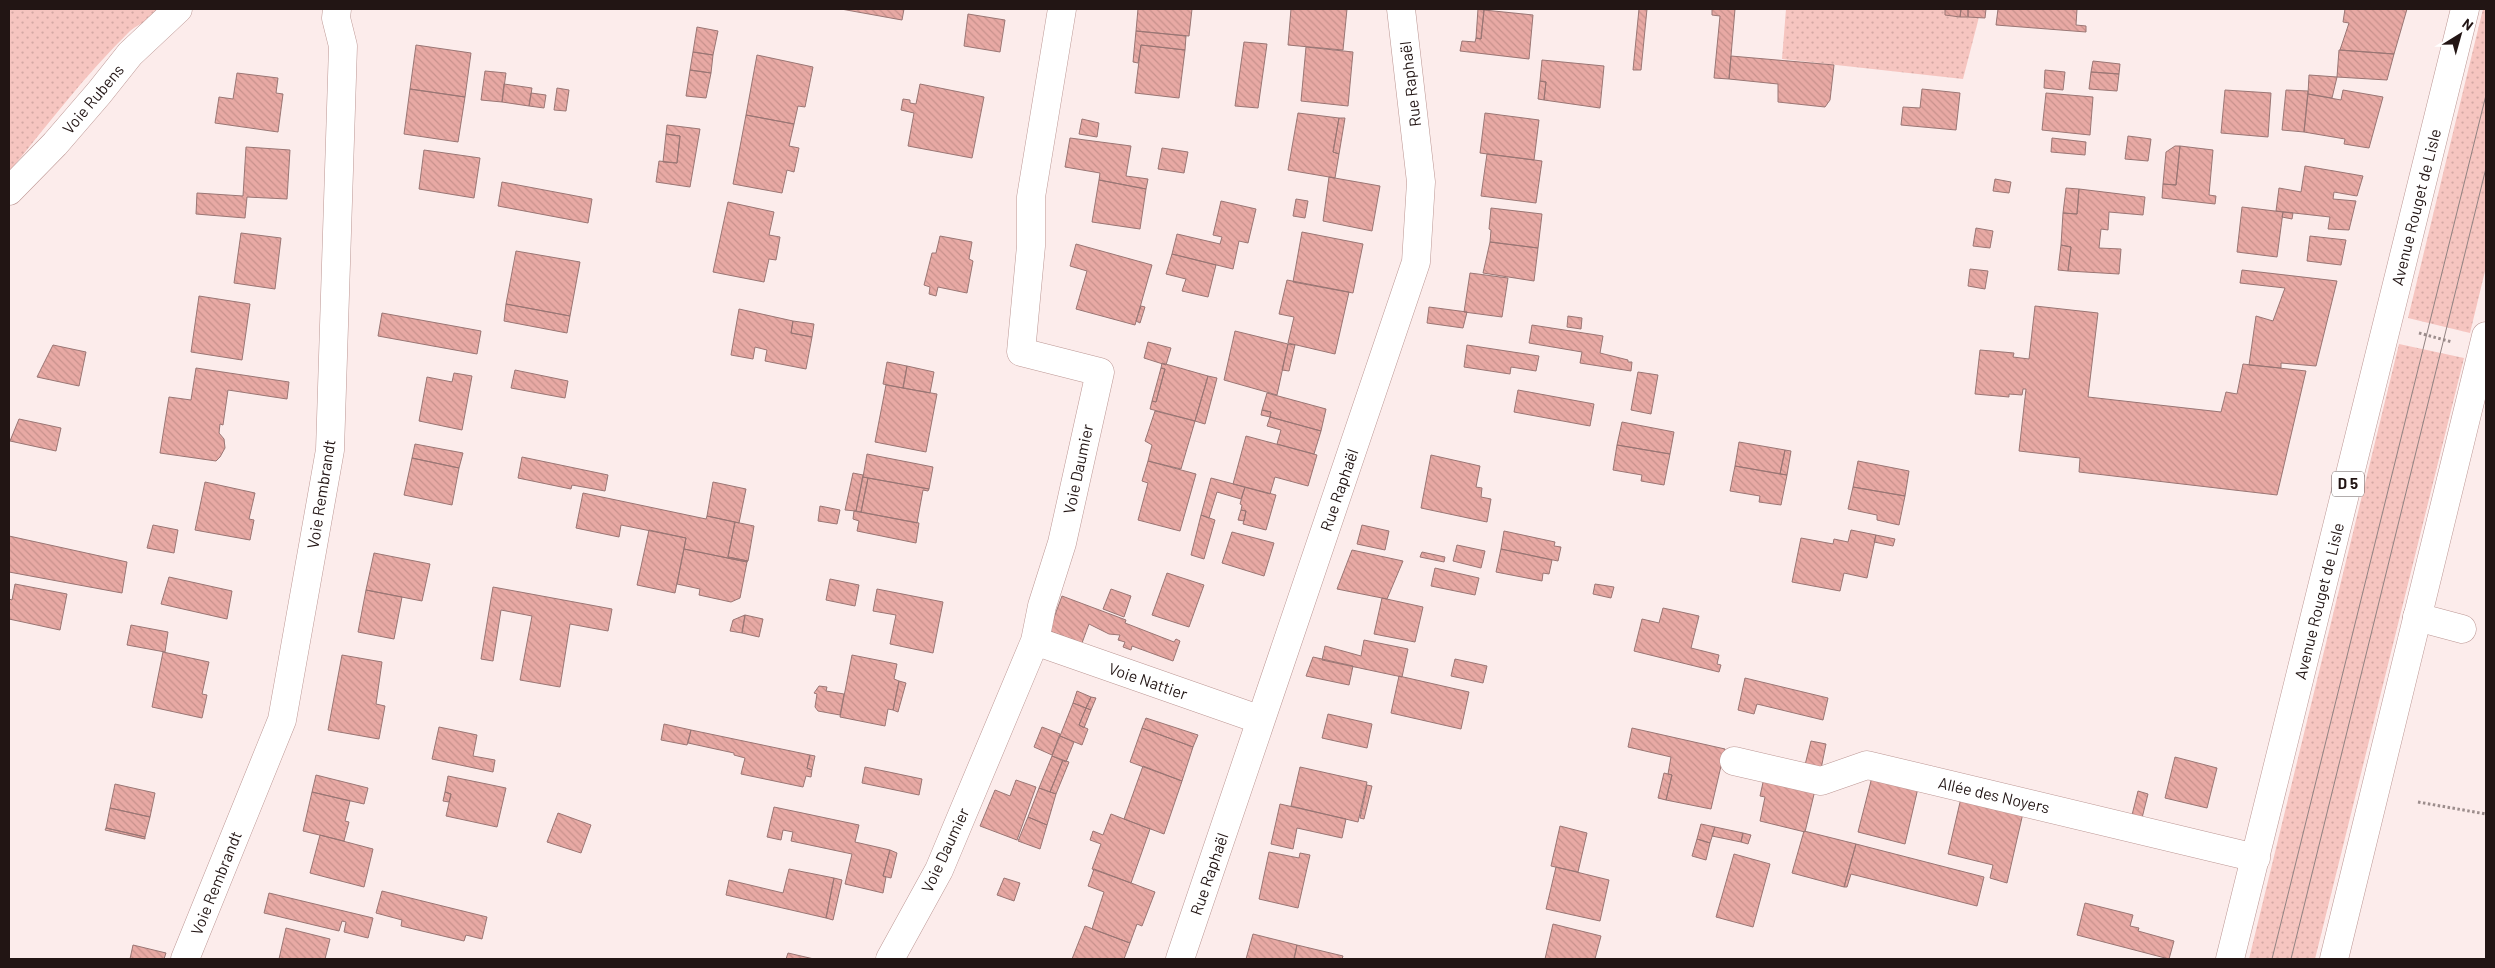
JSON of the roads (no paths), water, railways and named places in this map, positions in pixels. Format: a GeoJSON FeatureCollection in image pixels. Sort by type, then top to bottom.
{"type":"FeatureCollection","features":[{"type":"Feature","properties":{"kind":"street","name":"Voie Rubens"},"geometry":{"type":"LineString","coordinates":[[9,191],[100,94],[130,54],[178,9]]}},
{"type":"Feature","properties":{"kind":"street","name":"Voie Rembrandt"},"geometry":{"type":"LineString","coordinates":[[185,959],[282,720],[330,450],[343,46],[336,18],[337,9]]}},
{"type":"Feature","properties":{"kind":"street","name":"Voie Daumier"},"geometry":{"type":"LineString","coordinates":[[890,959],[939,870],[1035,641],[1042,606],[1062,543],[1100,372],[1021,352],[1030,246],[1030,196],[1062,9]]}},
{"type":"Feature","properties":{"kind":"street","name":"Rue Raphaël"},"geometry":{"type":"LineString","coordinates":[[1180,959],[1416,262],[1421,182],[1401,9]]}},
{"type":"Feature","properties":{"kind":"street","name":"Avenue Rouget de Lisle"},"geometry":{"type":"LineString","coordinates":[[2230,959],[2465,9]]}},
{"type":"Feature","properties":{"kind":"street"},"geometry":{"type":"LineString","coordinates":[[2334,959],[2486,336]]}},
{"type":"Feature","properties":{"kind":"street"},"geometry":{"type":"LineString","coordinates":[[2418,617],[2462,629]]}},
{"type":"Feature","properties":{"kind":"street","name":"Voie Nattier"},"geometry":{"type":"LineString","coordinates":[[1035,641],[1261,720]]}},
{"type":"Feature","properties":{"kind":"street","name":"Allée des Noyers"},"geometry":{"type":"LineString","coordinates":[[1734,761],[1822,781],[1867,765],[2256,858]]}},
{"type":"Feature","properties":{"kind":"tram line"},"geometry":{"type":"LineString","coordinates":[[2272,959],[2486,95]]}},
{"type":"Feature","properties":{"kind":"tram line"},"geometry":{"type":"LineString","coordinates":[[2291,959],[2486,168]]}}]}
